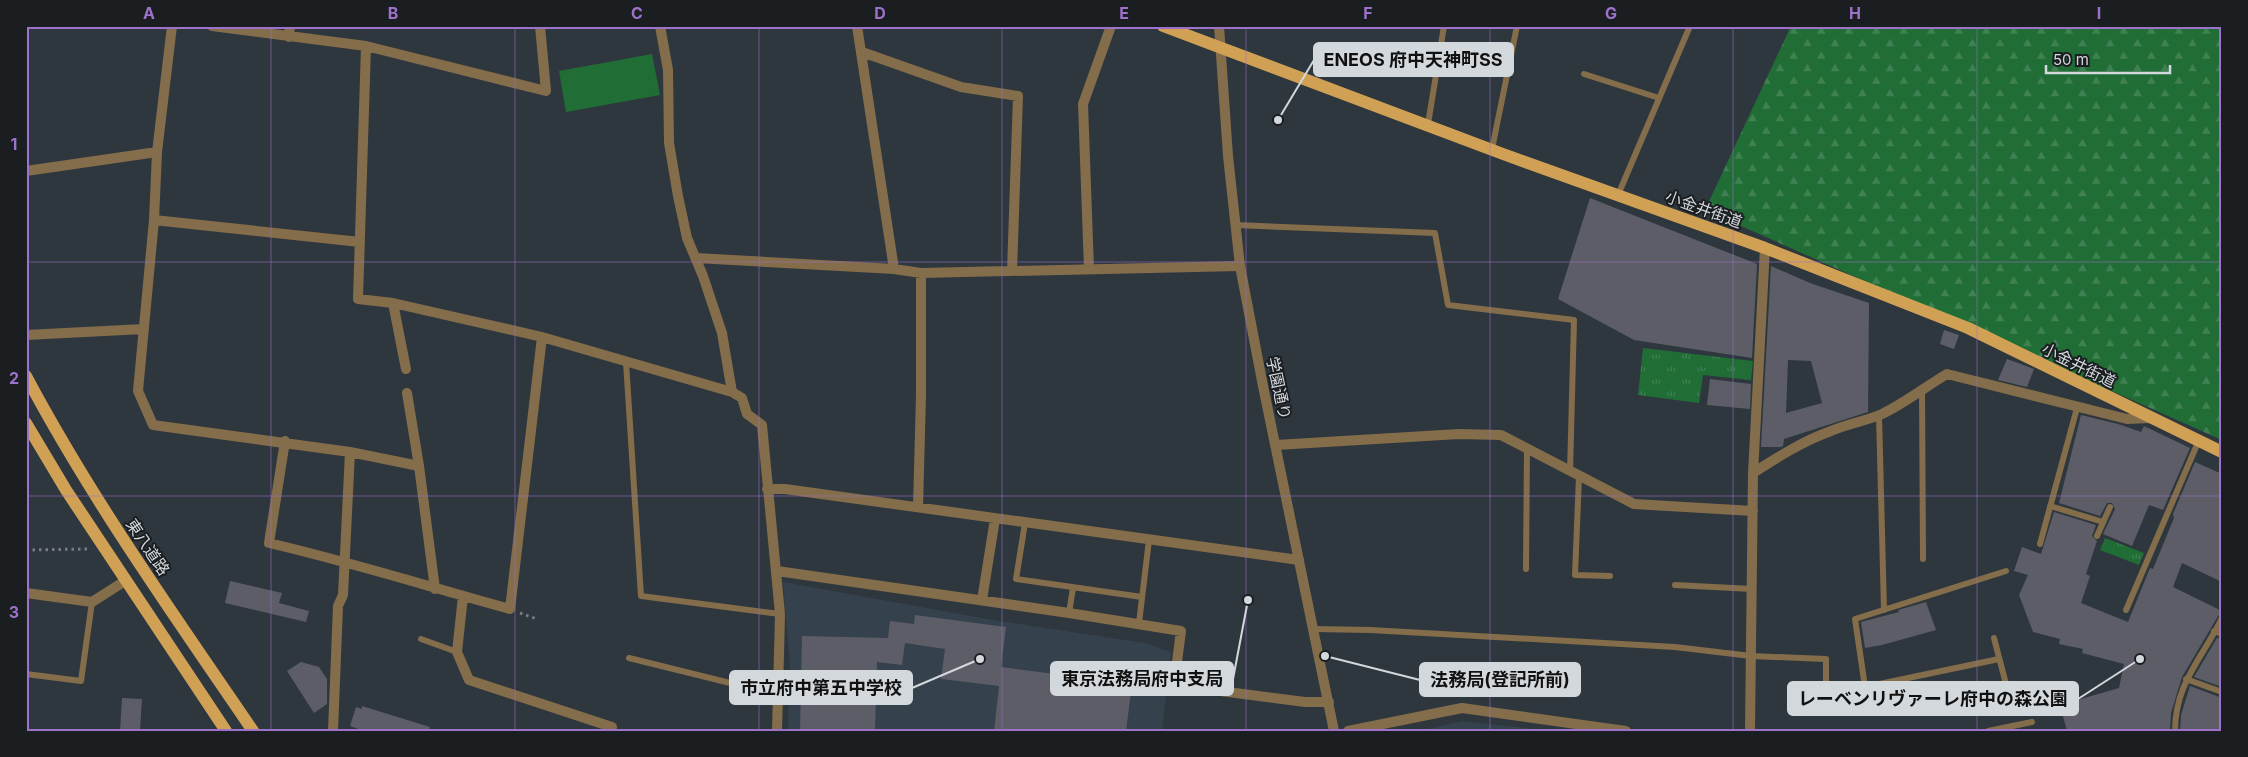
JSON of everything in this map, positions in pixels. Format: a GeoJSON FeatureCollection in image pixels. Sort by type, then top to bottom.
{"type":"FeatureCollection","features":[{"type":"Feature","properties":{"kind":"main road","name":"小金井街道"},"geometry":{"type":"LineString","coordinates":[[1162,26],[1765,248],[1968,328],[2222,452]]}},
{"type":"Feature","properties":{"kind":"main road","name":"東八道路"},"geometry":{"type":"LineString","coordinates":[[26,376],[59,439],[118,532],[253,731]]}},
{"type":"Feature","properties":{"kind":"main road"},"geometry":{"type":"LineString","coordinates":[[26,423],[66,490],[125,581],[226,731]]}},
{"type":"Feature","properties":{"kind":"street"},"geometry":{"type":"LineString","coordinates":[[172,26],[157,152],[154,220],[138,391],[153,425],[350,452],[419,466]]}},
{"type":"Feature","properties":{"kind":"street"},"geometry":{"type":"LineString","coordinates":[[212,26],[289,31],[366,46],[546,91],[540,26]]}},
{"type":"Feature","properties":{"kind":"street"},"geometry":{"type":"LineString","coordinates":[[660,26],[668,70],[669,143],[687,238],[696,258],[722,333],[732,392]]}},
{"type":"Feature","properties":{"kind":"street"},"geometry":{"type":"LineString","coordinates":[[857,26],[894,269]]}},
{"type":"Feature","properties":{"kind":"street"},"geometry":{"type":"LineString","coordinates":[[1089,269],[1083,104],[1111,26]]}},
{"type":"Feature","properties":{"kind":"street","name":"学園通り"},"geometry":{"type":"LineString","coordinates":[[1219,26],[1240,266],[1334,731]]}},
{"type":"Feature","properties":{"kind":"street"},"geometry":{"type":"LineString","coordinates":[[366,46],[358,299],[394,303],[542,337],[732,392],[742,398],[747,414],[762,425],[780,614],[777,731]]}},
{"type":"Feature","properties":{"kind":"street"},"geometry":{"type":"LineString","coordinates":[[862,52],[961,86],[1018,96],[1012,271]]}},
{"type":"Feature","properties":{"kind":"street"},"geometry":{"type":"LineString","coordinates":[[26,171],[157,152]]}},
{"type":"Feature","properties":{"kind":"street"},"geometry":{"type":"LineString","coordinates":[[154,220],[360,242]]}},
{"type":"Feature","properties":{"kind":"street"},"geometry":{"type":"LineString","coordinates":[[1750,731],[1753,473],[1765,248]]}},
{"type":"Feature","properties":{"kind":"street"},"geometry":{"type":"LineString","coordinates":[[696,258],[894,269],[920,274],[1240,266]]}},
{"type":"Feature","properties":{"kind":"street"},"geometry":{"type":"LineString","coordinates":[[918,507],[921,395],[920,274]]}},
{"type":"Feature","properties":{"kind":"street"},"geometry":{"type":"LineString","coordinates":[[394,303],[406,369]]}},
{"type":"Feature","properties":{"kind":"street"},"geometry":{"type":"LineString","coordinates":[[26,335],[144,329]]}},
{"type":"Feature","properties":{"kind":"street"},"geometry":{"type":"LineString","coordinates":[[285,442],[269,543],[344,561],[435,589],[510,609],[542,337]]}},
{"type":"Feature","properties":{"kind":"street"},"geometry":{"type":"LineString","coordinates":[[1753,473],[1796,447],[1830,431],[1879,415],[1902,404],[1922,388],[1947,374],[2126,419],[2152,418]]}},
{"type":"Feature","properties":{"kind":"street"},"geometry":{"type":"LineString","coordinates":[[407,393],[419,466],[435,589]]}},
{"type":"Feature","properties":{"kind":"street"},"geometry":{"type":"LineString","coordinates":[[1276,445],[1459,434],[1501,435],[1634,504],[1753,511]]}},
{"type":"Feature","properties":{"kind":"street"},"geometry":{"type":"LineString","coordinates":[[334,731],[338,606],[343,595],[350,452]]}},
{"type":"Feature","properties":{"kind":"street"},"geometry":{"type":"LineString","coordinates":[[767,489],[785,489],[1299,560]]}},
{"type":"Feature","properties":{"kind":"street"},"geometry":{"type":"LineString","coordinates":[[982,600],[994,519]]}},
{"type":"Feature","properties":{"kind":"street"},"geometry":{"type":"LineString","coordinates":[[777,571],[1069,612],[1181,631],[1174,685],[1305,702],[1329,702]]}},
{"type":"Feature","properties":{"kind":"street"},"geometry":{"type":"LineString","coordinates":[[26,593],[92,602],[125,581]]}},
{"type":"Feature","properties":{"kind":"street"},"geometry":{"type":"LineString","coordinates":[[463,596],[457,652],[469,680],[612,727]]}},
{"type":"Feature","properties":{"kind":"street"},"geometry":{"type":"LineString","coordinates":[[1348,731],[1462,708],[1626,731]]}},
{"type":"Feature","properties":{"kind":"lane"},"geometry":{"type":"LineString","coordinates":[[1428,124],[1444,26]]}},
{"type":"Feature","properties":{"kind":"lane"},"geometry":{"type":"LineString","coordinates":[[1492,149],[1517,26]]}},
{"type":"Feature","properties":{"kind":"lane"},"geometry":{"type":"LineString","coordinates":[[1618,195],[1690,26]]}},
{"type":"Feature","properties":{"kind":"lane"},"geometry":{"type":"LineString","coordinates":[[1584,74],[1659,98]]}},
{"type":"Feature","properties":{"kind":"lane"},"geometry":{"type":"LineString","coordinates":[[1235,225],[1435,233],[1448,304],[1574,320],[1575,575],[1610,576]]}},
{"type":"Feature","properties":{"kind":"lane"},"geometry":{"type":"LineString","coordinates":[[626,362],[641,596],[780,614]]}},
{"type":"Feature","properties":{"kind":"lane"},"geometry":{"type":"LineString","coordinates":[[1922,388],[1923,558]]}},
{"type":"Feature","properties":{"kind":"lane"},"geometry":{"type":"LineString","coordinates":[[2040,544],[2077,408]]}},
{"type":"Feature","properties":{"kind":"lane"},"geometry":{"type":"LineString","coordinates":[[1879,415],[1884,610]]}},
{"type":"Feature","properties":{"kind":"lane"},"geometry":{"type":"LineString","coordinates":[[2126,610],[2199,440]]}},
{"type":"Feature","properties":{"kind":"lane"},"geometry":{"type":"LineString","coordinates":[[1526,569],[1527,448]]}},
{"type":"Feature","properties":{"kind":"lane"},"geometry":{"type":"LineString","coordinates":[[2050,506],[2103,522]]}},
{"type":"Feature","properties":{"kind":"lane"},"geometry":{"type":"LineString","coordinates":[[2097,536],[2110,507]]}},
{"type":"Feature","properties":{"kind":"lane"},"geometry":{"type":"LineString","coordinates":[[1026,523],[1016,579],[1142,597]]}},
{"type":"Feature","properties":{"kind":"lane"},"geometry":{"type":"LineString","coordinates":[[1139,623],[1149,540]]}},
{"type":"Feature","properties":{"kind":"lane"},"geometry":{"type":"LineString","coordinates":[[1865,687],[1855,619],[2006,571]]}},
{"type":"Feature","properties":{"kind":"lane"},"geometry":{"type":"LineString","coordinates":[[1675,585],[1752,589]]}},
{"type":"Feature","properties":{"kind":"lane"},"geometry":{"type":"LineString","coordinates":[[1069,612],[1074,588]]}},
{"type":"Feature","properties":{"kind":"lane"},"geometry":{"type":"LineString","coordinates":[[26,674],[80,680],[92,602]]}},
{"type":"Feature","properties":{"kind":"lane"},"geometry":{"type":"LineString","coordinates":[[2175,731],[2176,704],[2186,679],[2222,618]]}},
{"type":"Feature","properties":{"kind":"lane"},"geometry":{"type":"LineString","coordinates":[[1314,629],[1370,630],[1675,647],[1750,656],[1826,659],[1826,685],[1865,687],[2000,659]]}},
{"type":"Feature","properties":{"kind":"lane"},"geometry":{"type":"LineString","coordinates":[[2214,631],[2222,634]]}},
{"type":"Feature","properties":{"kind":"lane"},"geometry":{"type":"LineString","coordinates":[[1994,638],[2007,688]]}},
{"type":"Feature","properties":{"kind":"lane"},"geometry":{"type":"LineString","coordinates":[[421,639],[457,652]]}},
{"type":"Feature","properties":{"kind":"lane"},"geometry":{"type":"LineString","coordinates":[[629,658],[779,695]]}},
{"type":"Feature","properties":{"kind":"lane"},"geometry":{"type":"LineString","coordinates":[[2186,679],[2222,692]]}},
{"type":"Feature","properties":{"kind":"lane"},"geometry":{"type":"LineString","coordinates":[[1988,731],[2032,722]]}},
{"type":"Feature","properties":{"kind":"path"},"geometry":{"type":"LineString","coordinates":[[26,550],[104,548]]}},
{"type":"Feature","properties":{"kind":"shaded area"},"geometry":{"type":"Polygon","coordinates":[[[783,582],[993,620],[1145,643],[1171,652],[1162,731],[788,731],[790,665],[783,582]]]}},
{"type":"Feature","properties":{"kind":"shaded area"},"geometry":{"type":"Polygon","coordinates":[[[1462,721],[1552,731],[1419,731],[1462,721]]]}},
{"type":"Feature","properties":{"kind":"green space"},"geometry":{"type":"Polygon","coordinates":[[[1791,26],[2222,26],[2222,440],[1705,210],[1791,26]]]}},
{"type":"Feature","properties":{"kind":"green space"},"geometry":{"type":"Polygon","coordinates":[[[652,54],[660,95],[566,112],[559,71],[652,54]]]}},
{"type":"Feature","properties":{"kind":"green space"},"geometry":{"type":"Polygon","coordinates":[[[1643,348],[1753,361],[1751,380],[1703,375],[1699,403],[1638,395],[1643,348]]]}},
{"type":"Feature","properties":{"kind":"green space"},"geometry":{"type":"Polygon","coordinates":[[[2105,538],[2144,553],[2139,565],[2100,550],[2105,538]]]}},
{"type":"Feature","properties":{"kind":"building"},"geometry":{"type":"Polygon","coordinates":[[[1590,198],[1757,264],[1752,358],[1634,340],[1558,299],[1590,198]]]}},
{"type":"Feature","properties":{"kind":"building"},"geometry":{"type":"Polygon","coordinates":[[[1771,266],[1810,283],[1869,303],[1868,412],[1784,439],[1783,446],[1781,447],[1761,447],[1771,266]],[[1788,360],[1786,413],[1822,403],[1811,361],[1788,360]]]}},
{"type":"Feature","properties":{"kind":"building"},"geometry":{"type":"Polygon","coordinates":[[[1944,330],[1959,335],[1954,349],[1940,344],[1944,330]]]}},
{"type":"Feature","properties":{"kind":"building"},"geometry":{"type":"Polygon","coordinates":[[[2007,359],[2034,369],[2027,387],[1998,380],[2007,359]]]}},
{"type":"Feature","properties":{"kind":"building"},"geometry":{"type":"Polygon","coordinates":[[[1710,379],[1751,384],[1750,409],[1707,405],[1710,379]]]}},
{"type":"Feature","properties":{"kind":"building"},"geometry":{"type":"Polygon","coordinates":[[[2081,415],[2141,432],[2144,426],[2190,448],[2163,510],[2149,505],[2132,546],[2103,534],[2115,509],[2112,503],[2107,503],[2100,516],[2059,503],[2081,415]]]}},
{"type":"Feature","properties":{"kind":"building"},"geometry":{"type":"Polygon","coordinates":[[[2195,462],[2222,474],[2222,582],[2182,563],[2173,587],[2222,611],[2222,613],[2218,616],[2182,677],[2171,713],[2170,731],[2067,731],[2060,705],[2119,688],[2124,664],[2082,653],[2083,649],[2059,644],[2060,639],[2033,632],[2019,595],[2028,575],[2014,571],[2022,547],[2041,554],[2054,512],[2096,525],[2092,536],[2097,541],[2086,574],[2090,576],[2081,603],[2128,622],[2150,568],[2153,569],[2195,462]]]}},
{"type":"Feature","properties":{"kind":"building"},"geometry":{"type":"Polygon","coordinates":[[[230,581],[282,593],[279,603],[309,611],[306,622],[225,603],[230,581]]]}},
{"type":"Feature","properties":{"kind":"building"},"geometry":{"type":"Polygon","coordinates":[[[1926,602],[1936,630],[1865,648],[1861,622],[1899,612],[1898,610],[1926,602]]]}},
{"type":"Feature","properties":{"kind":"building"},"geometry":{"type":"Polygon","coordinates":[[[915,615],[1006,627],[1001,667],[1132,684],[1126,731],[994,731],[999,686],[941,679],[945,649],[905,643],[902,665],[877,662],[875,731],[800,731],[802,636],[888,638],[890,621],[914,624],[915,615]]]}},
{"type":"Feature","properties":{"kind":"building"},"geometry":{"type":"Polygon","coordinates":[[[2217,638],[2222,639],[2222,687],[2194,677],[2217,638]]]}},
{"type":"Feature","properties":{"kind":"building"},"geometry":{"type":"Polygon","coordinates":[[[301,662],[319,667],[327,679],[327,704],[314,713],[287,671],[301,662]]]}},
{"type":"Feature","properties":{"kind":"building"},"geometry":{"type":"Polygon","coordinates":[[[2190,686],[2222,698],[2222,731],[2180,731],[2181,715],[2190,686]]]}},
{"type":"Feature","properties":{"kind":"building"},"geometry":{"type":"Polygon","coordinates":[[[122,698],[142,699],[140,731],[120,731],[122,698]]]}},
{"type":"Feature","properties":{"kind":"building"},"geometry":{"type":"Polygon","coordinates":[[[362,706],[430,727],[429,731],[364,731],[350,726],[356,707],[362,709],[362,706]]]}},
{"type":"Feature","properties":{"kind":"place","name":"ENEOS 府中天神町SS"},"geometry":{"type":"Point","coordinates":[1278,120]}},
{"type":"Feature","properties":{"kind":"place","name":"東京法務局府中支局"},"geometry":{"type":"Point","coordinates":[1248,600]}},
{"type":"Feature","properties":{"kind":"place","name":"法務局(登記所前)"},"geometry":{"type":"Point","coordinates":[1325,656]}},
{"type":"Feature","properties":{"kind":"place","name":"市立府中第五中学校"},"geometry":{"type":"Point","coordinates":[980,659]}},
{"type":"Feature","properties":{"kind":"place","name":"レーベンリヴァーレ府中の森公園"},"geometry":{"type":"Point","coordinates":[2140,659]}}]}
